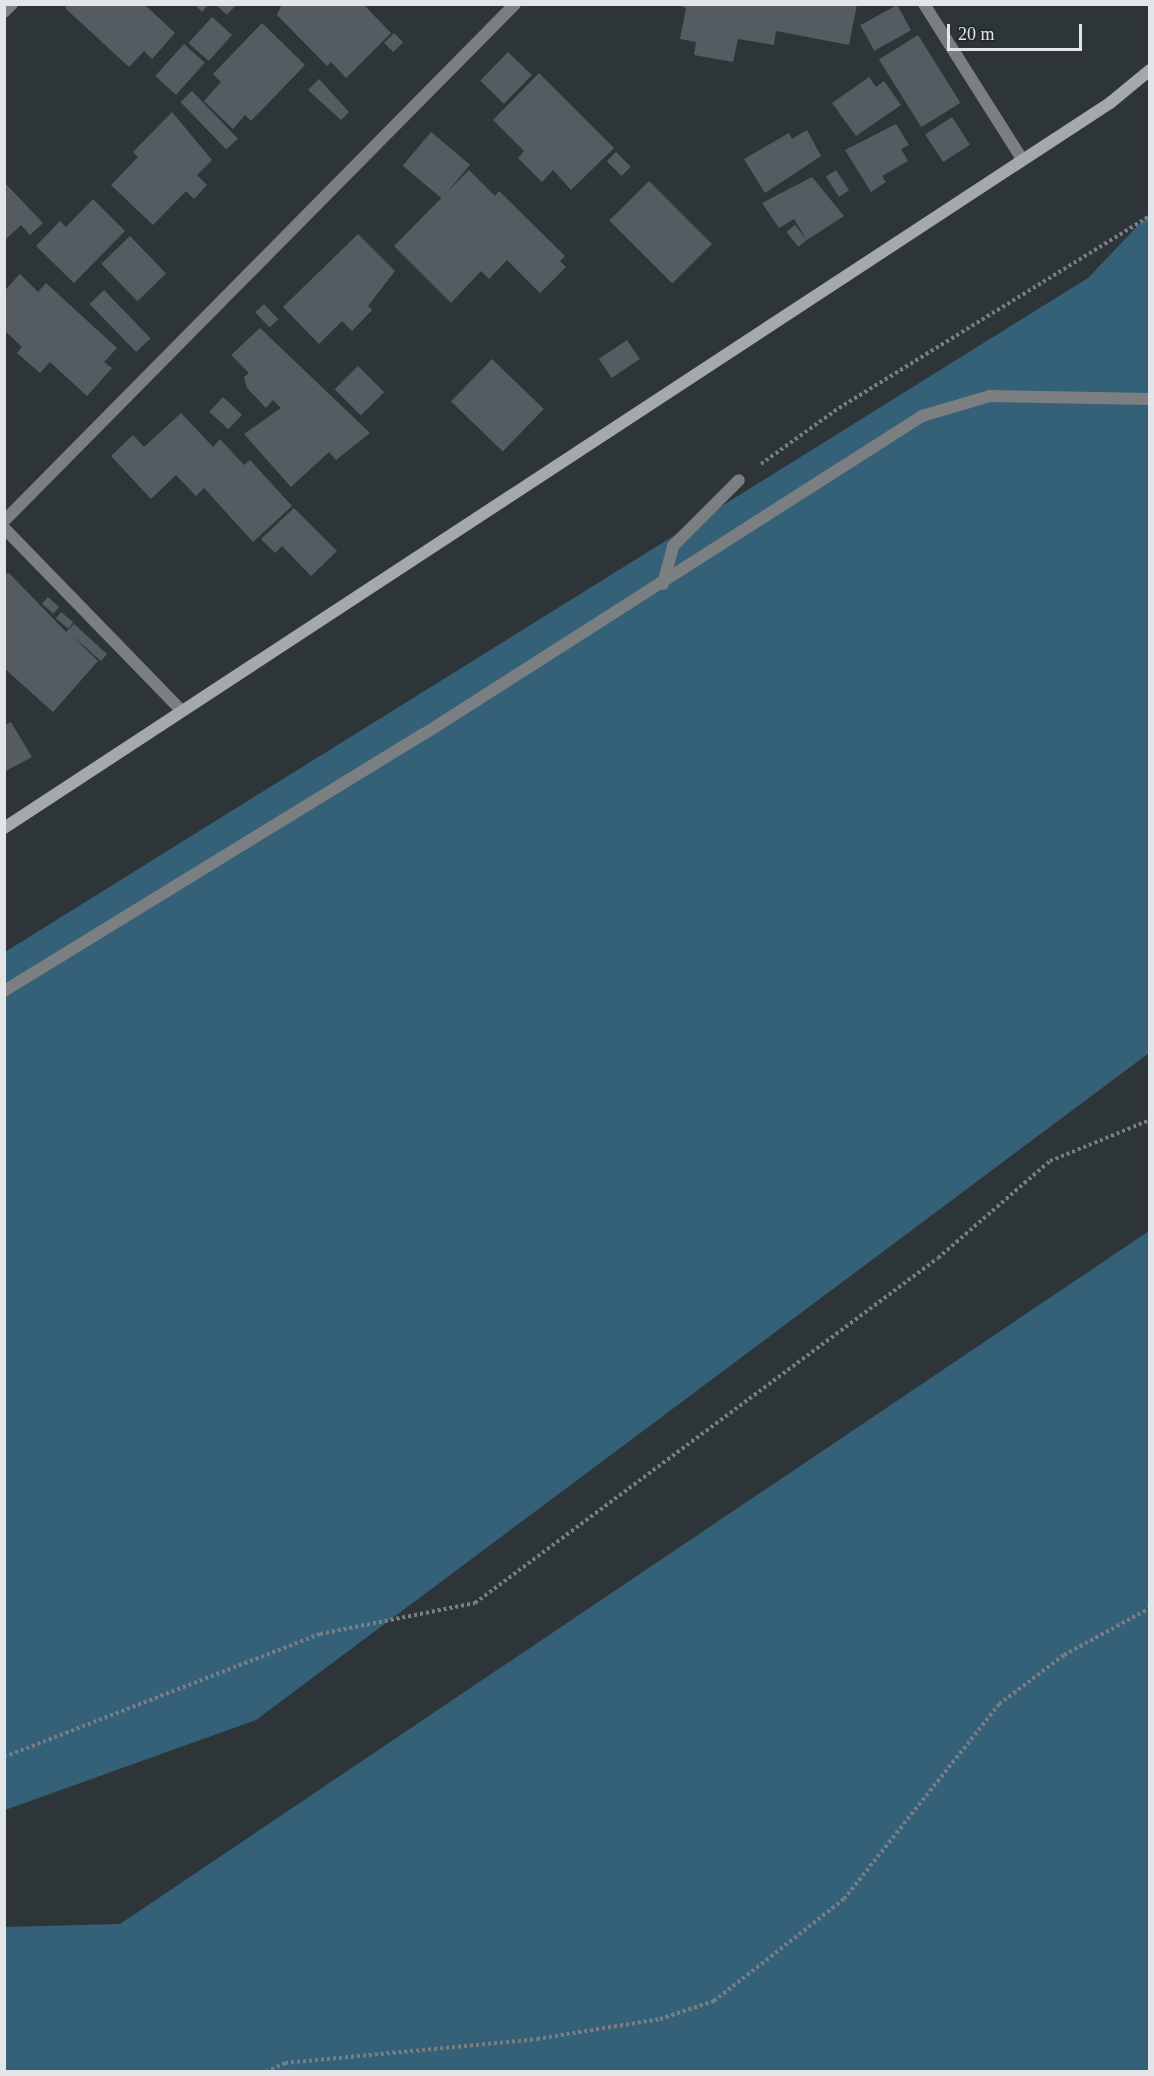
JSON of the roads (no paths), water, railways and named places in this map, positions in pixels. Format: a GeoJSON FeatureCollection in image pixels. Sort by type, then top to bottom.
{"type":"FeatureCollection","features":[{"type":"Feature","properties":{"kind":"street"},"geometry":{"type":"LineString","coordinates":[[4,12],[12,4]]}},
{"type":"Feature","properties":{"kind":"street"},"geometry":{"type":"LineString","coordinates":[[4,521],[515,4]]}},
{"type":"Feature","properties":{"kind":"street"},"geometry":{"type":"LineString","coordinates":[[924,4],[1022,159]]}},
{"type":"Feature","properties":{"kind":"street"},"geometry":{"type":"LineString","coordinates":[[4,828],[1022,159],[1149,70]]}},
{"type":"Feature","properties":{"kind":"street"},"geometry":{"type":"LineString","coordinates":[[4,991],[663,584],[822,475],[922,416],[990,396],[1149,399]]}},
{"type":"Feature","properties":{"kind":"street"},"geometry":{"type":"LineString","coordinates":[[663,584],[673,546],[739,480]]}},
{"type":"Feature","properties":{"kind":"street"},"geometry":{"type":"LineString","coordinates":[[4,528],[182,711]]}}]}
